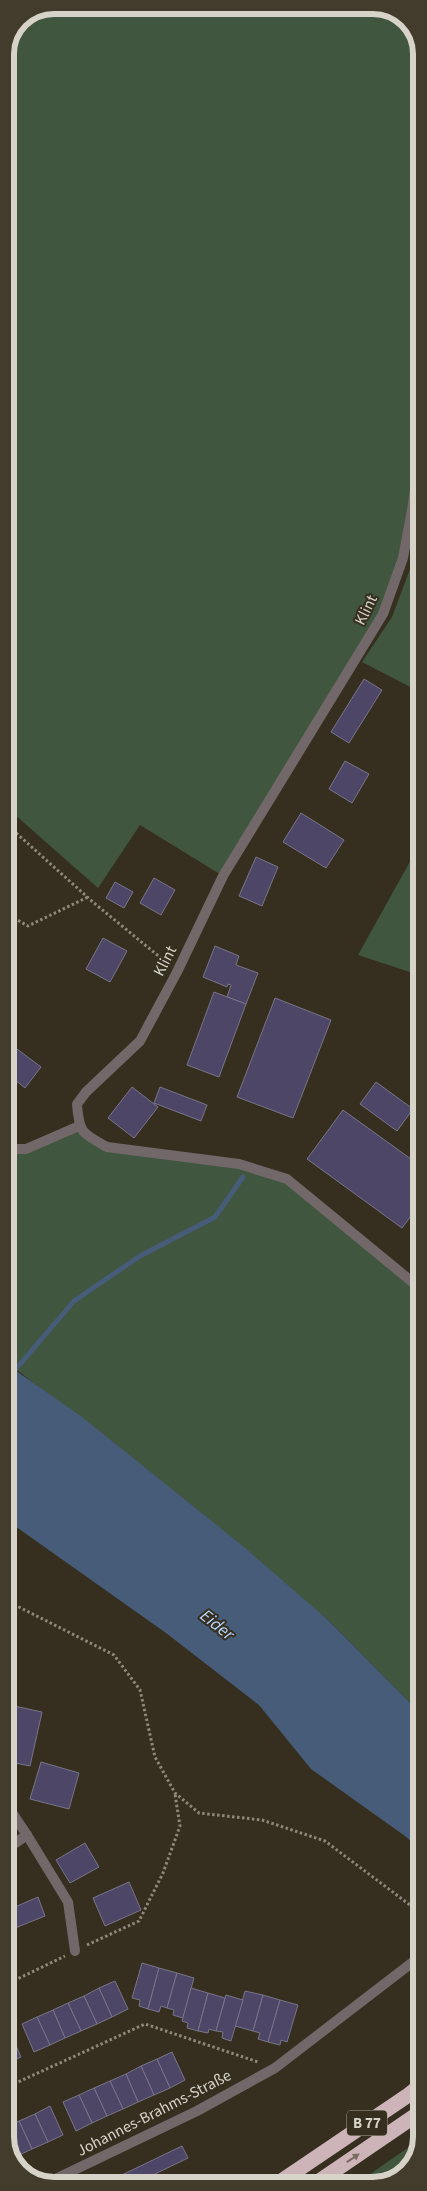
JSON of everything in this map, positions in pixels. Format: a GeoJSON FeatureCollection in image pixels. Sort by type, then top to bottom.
{"type":"FeatureCollection","features":[{"type":"Feature","properties":{"kind":"highway","name":"B 77"},"geometry":{"type":"LineString","coordinates":[[287,2177],[413,2091]]}},
{"type":"Feature","properties":{"kind":"highway","name":"B 77"},"geometry":{"type":"LineString","coordinates":[[325,2177],[413,2117]]}},
{"type":"Feature","properties":{"kind":"street","name":"Klint"},"geometry":{"type":"LineString","coordinates":[[79,1126],[77,1104],[86,1092],[140,1041],[177,972],[224,876],[383,614],[403,558],[413,503]]}},
{"type":"Feature","properties":{"kind":"street"},"geometry":{"type":"LineString","coordinates":[[14,1150],[26,1150],[79,1126],[90,1137],[107,1147],[239,1164],[287,1179],[413,1283]]}},
{"type":"Feature","properties":{"kind":"street"},"geometry":{"type":"LineString","coordinates":[[14,1816],[68,1902],[75,1951]]}},
{"type":"Feature","properties":{"kind":"street"},"geometry":{"type":"LineString","coordinates":[[14,1844],[27,1835]]}},
{"type":"Feature","properties":{"kind":"street","name":"Johannes-Brahms-Straße"},"geometry":{"type":"LineString","coordinates":[[60,2177],[197,2111],[275,2068],[413,1961]]}},
{"type":"Feature","properties":{"kind":"path"},"geometry":{"type":"LineString","coordinates":[[14,831],[177,972]]}},
{"type":"Feature","properties":{"kind":"path"},"geometry":{"type":"LineString","coordinates":[[14,918],[28,926],[88,897]]}},
{"type":"Feature","properties":{"kind":"path"},"geometry":{"type":"LineString","coordinates":[[14,1605],[114,1655],[140,1690],[155,1757],[175,1793],[180,1826],[163,1873],[139,1921],[14,1981]]}},
{"type":"Feature","properties":{"kind":"path"},"geometry":{"type":"LineString","coordinates":[[175,1793],[199,1813],[262,1820],[325,1841],[413,1907]]}},
{"type":"Feature","properties":{"kind":"path"},"geometry":{"type":"LineString","coordinates":[[14,2084],[145,2024],[275,2068]]}},
{"type":"Feature","properties":{"kind":"green space"},"geometry":{"type":"Polygon","coordinates":[[[54,14],[376,14],[389,17],[402,25],[409,36],[413,48],[413,503],[383,614],[223,876],[140,825],[98,888],[14,814],[14,54],[17,38],[25,25],[32,20],[54,14]]]}},
{"type":"Feature","properties":{"kind":"green space"},"geometry":{"type":"Polygon","coordinates":[[[413,561],[413,688],[362,662],[392,617],[413,561]]]}},
{"type":"Feature","properties":{"kind":"green space"},"geometry":{"type":"Polygon","coordinates":[[[413,856],[413,973],[358,955],[413,856]]]}},
{"type":"Feature","properties":{"kind":"green space"},"geometry":{"type":"Polygon","coordinates":[[[79,1126],[107,1147],[239,1164],[287,1179],[413,1283],[413,1706],[328,1620],[14,1368],[14,1149],[26,1149],[79,1126]]]}},
{"type":"Feature","properties":{"kind":"green space"},"geometry":{"type":"Polygon","coordinates":[[[412,2145],[408,2157],[398,2169],[384,2176],[366,2177],[412,2145]]]}},
{"type":"Feature","properties":{"kind":"water","name":"Eider"},"geometry":{"type":"Polygon","coordinates":[[[14,1369],[82,1417],[244,1547],[328,1620],[413,1706],[413,1843],[311,1769],[259,1705],[166,1633],[14,1525],[14,1369]]]}},
{"type":"Feature","properties":{"kind":"building"},"geometry":{"type":"Polygon","coordinates":[[[364,679],[382,690],[349,743],[331,732],[364,679]]]}},
{"type":"Feature","properties":{"kind":"building"},"geometry":{"type":"Polygon","coordinates":[[[345,761],[369,774],[352,803],[329,789],[345,761]]]}},
{"type":"Feature","properties":{"kind":"building"},"geometry":{"type":"Polygon","coordinates":[[[301,813],[344,840],[326,868],[283,842],[301,813]]]}},
{"type":"Feature","properties":{"kind":"building"},"geometry":{"type":"Polygon","coordinates":[[[256,857],[278,867],[262,906],[239,896],[256,857]]]}},
{"type":"Feature","properties":{"kind":"building"},"geometry":{"type":"Polygon","coordinates":[[[154,878],[175,890],[161,915],[140,903],[154,878]]]}},
{"type":"Feature","properties":{"kind":"building"},"geometry":{"type":"Polygon","coordinates":[[[115,882],[133,892],[124,908],[106,898],[115,882]]]}},
{"type":"Feature","properties":{"kind":"building"},"geometry":{"type":"Polygon","coordinates":[[[103,938],[127,951],[110,982],[86,969],[103,938]]]}},
{"type":"Feature","properties":{"kind":"building"},"geometry":{"type":"Polygon","coordinates":[[[215,946],[239,956],[236,965],[258,973],[246,1004],[227,997],[231,985],[228,984],[227,987],[203,977],[215,946]]]}},
{"type":"Feature","properties":{"kind":"building"},"geometry":{"type":"Polygon","coordinates":[[[214,992],[246,1004],[219,1077],[187,1065],[214,992]]]}},
{"type":"Feature","properties":{"kind":"building"},"geometry":{"type":"Polygon","coordinates":[[[275,998],[331,1020],[293,1118],[237,1097],[275,998]]]}},
{"type":"Feature","properties":{"kind":"building"},"geometry":{"type":"Polygon","coordinates":[[[14,1047],[41,1067],[25,1088],[14,1079],[14,1047]]]}},
{"type":"Feature","properties":{"kind":"building"},"geometry":{"type":"Polygon","coordinates":[[[376,1082],[413,1109],[397,1131],[360,1104],[376,1082]]]}},
{"type":"Feature","properties":{"kind":"building"},"geometry":{"type":"Polygon","coordinates":[[[132,1087],[158,1107],[134,1138],[108,1118],[132,1087]]]}},
{"type":"Feature","properties":{"kind":"building"},"geometry":{"type":"Polygon","coordinates":[[[160,1087],[207,1105],[201,1121],[154,1103],[160,1087]]]}},
{"type":"Feature","properties":{"kind":"building"},"geometry":{"type":"Polygon","coordinates":[[[343,1110],[413,1161],[413,1213],[402,1228],[307,1159],[343,1110]]]}},
{"type":"Feature","properties":{"kind":"building"},"geometry":{"type":"Polygon","coordinates":[[[14,1706],[42,1712],[30,1766],[14,1763],[14,1706]]]}},
{"type":"Feature","properties":{"kind":"building"},"geometry":{"type":"Polygon","coordinates":[[[41,1762],[79,1773],[69,1809],[30,1799],[41,1762]]]}},
{"type":"Feature","properties":{"kind":"building"},"geometry":{"type":"Polygon","coordinates":[[[85,1843],[99,1867],[70,1883],[56,1860],[85,1843]]]}},
{"type":"Feature","properties":{"kind":"building"},"geometry":{"type":"Polygon","coordinates":[[[129,1882],[141,1910],[105,1926],[93,1898],[129,1882]]]}},
{"type":"Feature","properties":{"kind":"building"},"geometry":{"type":"Polygon","coordinates":[[[38,1897],[45,1916],[15,1928],[14,1907],[38,1897]]]}},
{"type":"Feature","properties":{"kind":"building"},"geometry":{"type":"Polygon","coordinates":[[[142,1963],[159,1968],[148,2009],[139,2006],[140,2000],[132,1998],[142,1963]]]}},
{"type":"Feature","properties":{"kind":"building"},"geometry":{"type":"Polygon","coordinates":[[[159,1968],[177,1973],[167,2008],[161,2006],[159,2012],[148,2009],[159,1968]]]}},
{"type":"Feature","properties":{"kind":"building"},"geometry":{"type":"Polygon","coordinates":[[[177,1973],[194,1978],[183,2018],[173,2015],[174,2010],[167,2008],[177,1973]]]}},
{"type":"Feature","properties":{"kind":"building"},"geometry":{"type":"Polygon","coordinates":[[[115,1981],[128,2009],[112,2017],[99,1988],[115,1981]]]}},
{"type":"Feature","properties":{"kind":"building"},"geometry":{"type":"Polygon","coordinates":[[[99,1988],[112,2017],[97,2024],[84,1996],[99,1988]]]}},
{"type":"Feature","properties":{"kind":"building"},"geometry":{"type":"Polygon","coordinates":[[[191,1988],[208,1993],[198,2031],[187,2028],[188,2023],[182,2021],[191,1988]]]}},
{"type":"Feature","properties":{"kind":"building"},"geometry":{"type":"Polygon","coordinates":[[[245,1991],[263,1995],[253,2031],[235,2026],[245,1991]]]}},
{"type":"Feature","properties":{"kind":"building"},"geometry":{"type":"Polygon","coordinates":[[[208,1993],[225,1998],[216,2031],[209,2029],[208,2033],[198,2031],[208,1993]]]}},
{"type":"Feature","properties":{"kind":"building"},"geometry":{"type":"Polygon","coordinates":[[[226,1995],[243,2000],[231,2041],[222,2038],[223,2032],[216,2031],[226,1995]]]}},
{"type":"Feature","properties":{"kind":"building"},"geometry":{"type":"Polygon","coordinates":[[[263,1995],[280,2000],[268,2042],[258,2039],[260,2033],[253,2031],[263,1995]]]}},
{"type":"Feature","properties":{"kind":"building"},"geometry":{"type":"Polygon","coordinates":[[[84,1996],[97,2024],[81,2031],[68,2003],[84,1996]]]}},
{"type":"Feature","properties":{"kind":"building"},"geometry":{"type":"Polygon","coordinates":[[[280,2000],[298,2005],[287,2042],[281,2040],[280,2045],[268,2042],[280,2000]]]}},
{"type":"Feature","properties":{"kind":"building"},"geometry":{"type":"Polygon","coordinates":[[[68,2003],[81,2031],[65,2038],[53,2010],[68,2003]]]}},
{"type":"Feature","properties":{"kind":"building"},"geometry":{"type":"Polygon","coordinates":[[[53,2010],[65,2038],[50,2045],[37,2017],[53,2010]]]}},
{"type":"Feature","properties":{"kind":"building"},"geometry":{"type":"Polygon","coordinates":[[[37,2017],[50,2045],[34,2052],[22,2024],[37,2017]]]}},
{"type":"Feature","properties":{"kind":"building"},"geometry":{"type":"Polygon","coordinates":[[[14,2041],[21,2057],[14,2060],[14,2041]]]}},
{"type":"Feature","properties":{"kind":"building"},"geometry":{"type":"Polygon","coordinates":[[[172,2052],[185,2080],[170,2088],[157,2059],[172,2052]]]}},
{"type":"Feature","properties":{"kind":"building"},"geometry":{"type":"Polygon","coordinates":[[[157,2059],[170,2088],[154,2095],[141,2066],[157,2059]]]}},
{"type":"Feature","properties":{"kind":"building"},"geometry":{"type":"Polygon","coordinates":[[[141,2066],[154,2095],[138,2102],[126,2074],[141,2066]]]}},
{"type":"Feature","properties":{"kind":"building"},"geometry":{"type":"Polygon","coordinates":[[[126,2074],[138,2102],[123,2109],[110,2081],[126,2074]]]}},
{"type":"Feature","properties":{"kind":"building"},"geometry":{"type":"Polygon","coordinates":[[[110,2081],[123,2109],[107,2116],[94,2088],[110,2081]]]}},
{"type":"Feature","properties":{"kind":"building"},"geometry":{"type":"Polygon","coordinates":[[[94,2088],[107,2116],[92,2123],[79,2095],[94,2088]]]}},
{"type":"Feature","properties":{"kind":"building"},"geometry":{"type":"Polygon","coordinates":[[[79,2095],[92,2123],[76,2131],[63,2102],[79,2095]]]}},
{"type":"Feature","properties":{"kind":"building"},"geometry":{"type":"Polygon","coordinates":[[[50,2106],[63,2135],[48,2142],[35,2114],[50,2106]]]}},
{"type":"Feature","properties":{"kind":"building"},"geometry":{"type":"Polygon","coordinates":[[[35,2114],[48,2142],[32,2149],[19,2121],[35,2114]]]}},
{"type":"Feature","properties":{"kind":"building"},"geometry":{"type":"Polygon","coordinates":[[[19,2121],[32,2149],[18,2155],[14,2143],[14,2123],[19,2121]]]}},
{"type":"Feature","properties":{"kind":"building"},"geometry":{"type":"Polygon","coordinates":[[[182,2146],[188,2158],[149,2177],[118,2177],[182,2146]]]}},
{"type":"Feature","properties":{"kind":"waterway"},"geometry":{"type":"LineString","coordinates":[[16,1369],[74,1301],[140,1256],[215,1217],[243,1177]]}}]}
